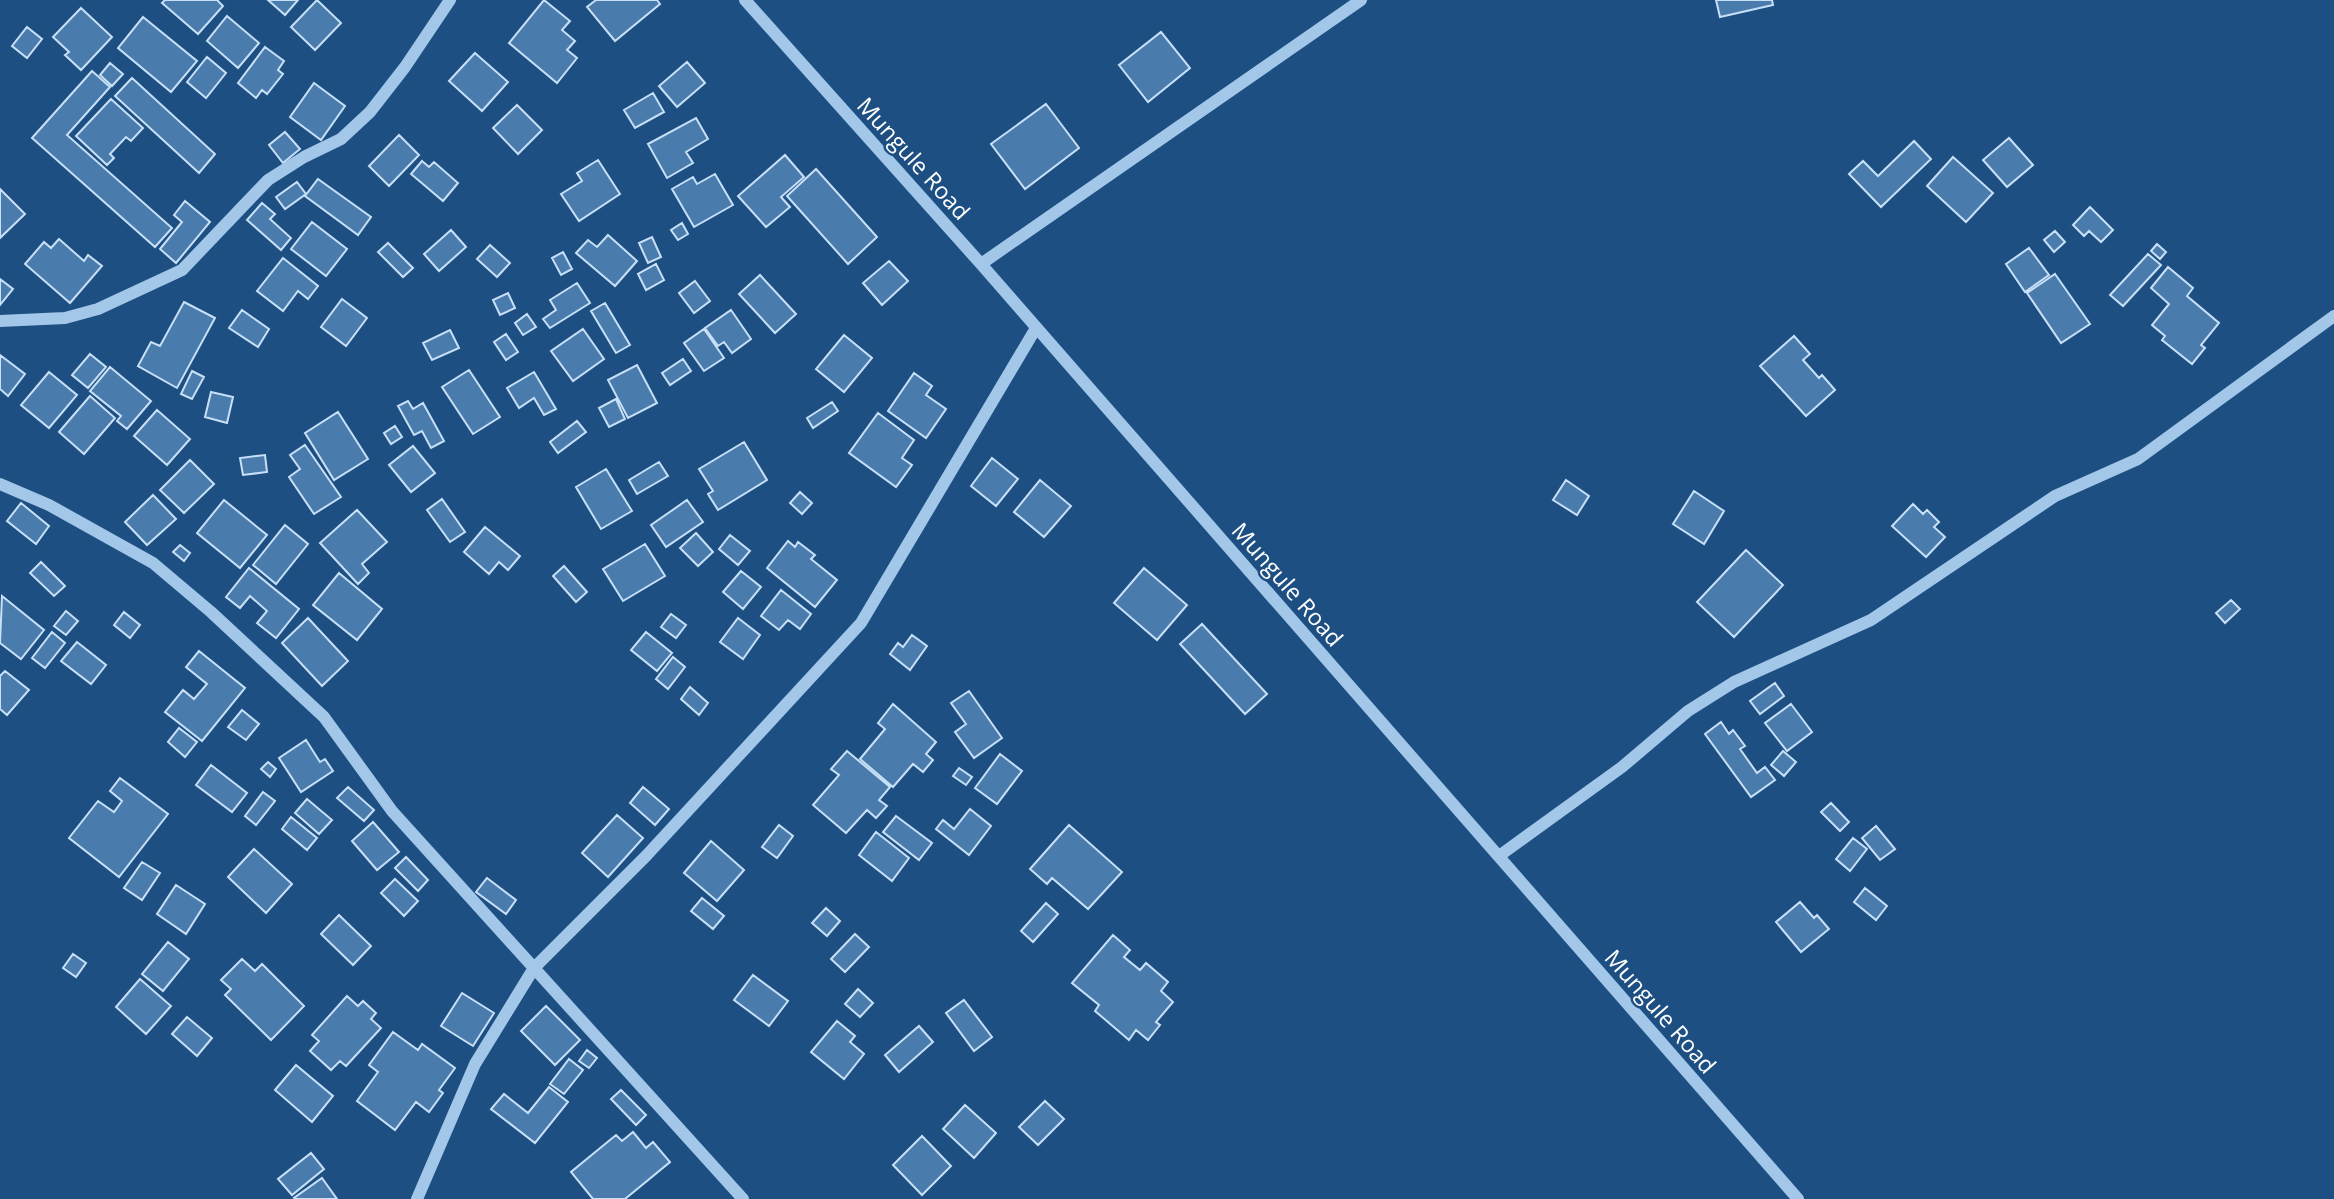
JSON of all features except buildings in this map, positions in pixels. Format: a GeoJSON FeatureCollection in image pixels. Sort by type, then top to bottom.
{"type":"FeatureCollection","features":[{"type":"Feature","properties":{"kind":"street"},"geometry":{"type":"LineString","coordinates":[[0,321],[65,318],[98,309],[182,270],[268,180],[304,157],[341,139],[370,112],[405,67],[450,0]]}},
{"type":"Feature","properties":{"kind":"street"},"geometry":{"type":"LineString","coordinates":[[981,264],[1361,0]]}},
{"type":"Feature","properties":{"kind":"street","name":"Mungule Road"},"geometry":{"type":"LineString","coordinates":[[747,1],[981,264],[1798,1199]]}},
{"type":"Feature","properties":{"kind":"street"},"geometry":{"type":"LineString","coordinates":[[1499,856],[1622,767],[1688,711],[1734,682],[1871,620],[2055,496],[2138,459],[2334,316]]}},
{"type":"Feature","properties":{"kind":"street"},"geometry":{"type":"LineString","coordinates":[[417,1199],[475,1064],[534,968],[646,856],[861,623],[1036,328]]}},
{"type":"Feature","properties":{"kind":"street"},"geometry":{"type":"LineString","coordinates":[[0,484],[49,505],[153,563],[211,612],[324,717],[391,811],[743,1199]]}}]}
